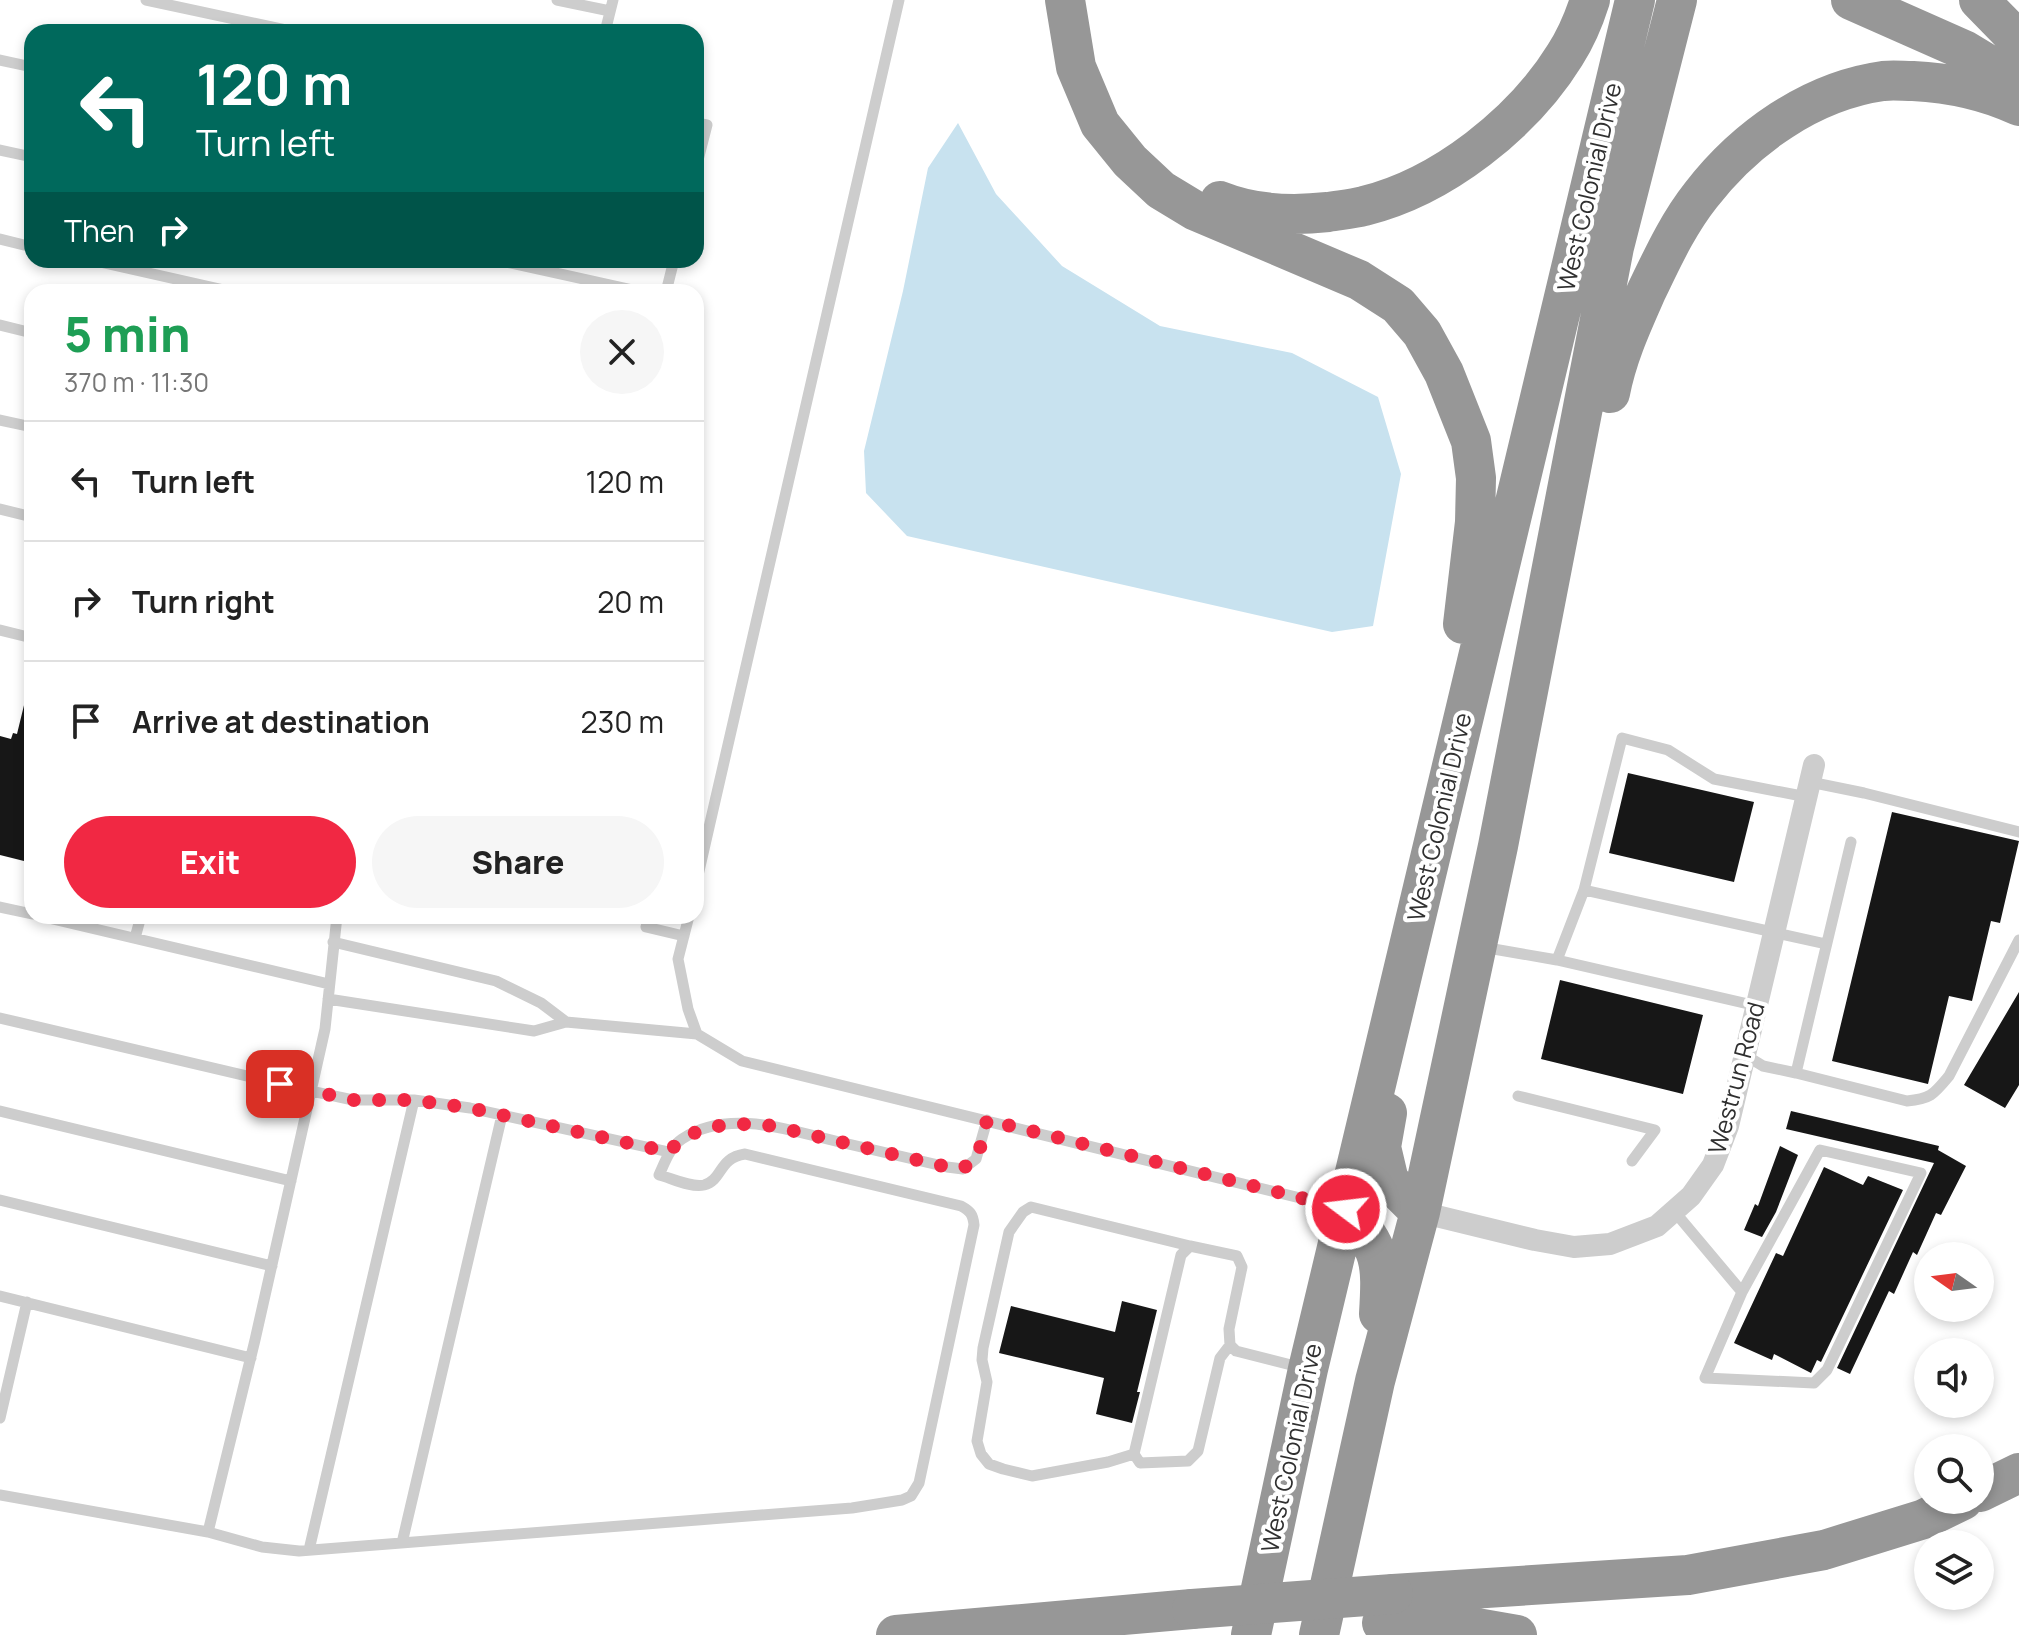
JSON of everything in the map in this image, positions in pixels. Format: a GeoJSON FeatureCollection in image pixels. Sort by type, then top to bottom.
{"type":"FeatureCollection","features":[{"type":"Feature","properties":{"kind":"highway"},"geometry":{"type":"LineString","coordinates":[[1065,0],[1076,67],[1100,124],[1130,161],[1161,190],[1194,210],[1359,280],[1398,305],[1422,333],[1444,373],[1471,441],[1476,478],[1475,522],[1466,603],[1404,969],[1401,1024],[1381,1147],[1389,1181],[1420,1212]]}},
{"type":"Feature","properties":{"kind":"highway"},"geometry":{"type":"LineString","coordinates":[[1084,0],[1086,38],[1096,73],[1110,104],[1148,154],[1199,193],[1230,205],[1285,215],[1362,207],[1392,198],[1459,162],[1496,135],[1529,102],[1564,57],[1582,25],[1590,0]]}},
{"type":"Feature","properties":{"kind":"highway","name":"West Colonial Drive"},"geometry":{"type":"LineString","coordinates":[[1251,1635],[1308,1369],[1635,0]]}},
{"type":"Feature","properties":{"kind":"highway","name":"West Colonial Drive"},"geometry":{"type":"LineString","coordinates":[[1319,1635],[1375,1381],[1420,1212],[1498,846],[1614,247],[1677,0]]}},
{"type":"Feature","properties":{"kind":"highway"},"geometry":{"type":"LineString","coordinates":[[1851,0],[1964,50],[2019,83]]}},
{"type":"Feature","properties":{"kind":"highway"},"geometry":{"type":"LineString","coordinates":[[1896,0],[1970,32],[2019,59]]}},
{"type":"Feature","properties":{"kind":"highway"},"geometry":{"type":"LineString","coordinates":[[1979,0],[2019,41]]}},
{"type":"Feature","properties":{"kind":"highway"},"geometry":{"type":"LineString","coordinates":[[1498,846],[1549,702],[1612,381],[1624,341],[1669,243],[1701,195],[1732,160],[1775,125],[1801,108],[1848,89],[1885,80],[1936,82],[1979,90],[2019,106]]}},
{"type":"Feature","properties":{"kind":"highway"},"geometry":{"type":"LineString","coordinates":[[1346,1209],[1370,1241],[1381,1272],[1375,1381]]}},
{"type":"Feature","properties":{"kind":"highway"},"geometry":{"type":"LineString","coordinates":[[1994,1485],[2019,1473]]}},
{"type":"Feature","properties":{"kind":"highway"},"geometry":{"type":"LineString","coordinates":[[896,1635],[1387,1608],[1688,1575],[1824,1550],[1934,1514]]}},
{"type":"Feature","properties":{"kind":"highway"},"geometry":{"type":"LineString","coordinates":[[1387,1608],[1517,1635]]}},
{"type":"Feature","properties":{"kind":"street","name":"Westrun Road"},"geometry":{"type":"LineString","coordinates":[[1420,1212],[1574,1247],[1610,1244],[1657,1226],[1691,1196],[1713,1165],[1728,1126],[1810,781]]}},
{"type":"Feature","properties":{"kind":"lane"},"geometry":{"type":"LineString","coordinates":[[146,0],[258,24]]}},
{"type":"Feature","properties":{"kind":"lane"},"geometry":{"type":"LineString","coordinates":[[557,0],[611,6]]}},
{"type":"Feature","properties":{"kind":"lane"},"geometry":{"type":"LineString","coordinates":[[704,848],[899,0]]}},
{"type":"Feature","properties":{"kind":"lane"},"geometry":{"type":"LineString","coordinates":[[0,60],[24,65]]}},
{"type":"Feature","properties":{"kind":"lane"},"geometry":{"type":"LineString","coordinates":[[0,150],[24,155]]}},
{"type":"Feature","properties":{"kind":"lane"},"geometry":{"type":"LineString","coordinates":[[0,239],[24,245]]}},
{"type":"Feature","properties":{"kind":"lane"},"geometry":{"type":"LineString","coordinates":[[126,268],[198,284]]}},
{"type":"Feature","properties":{"kind":"lane"},"geometry":{"type":"LineString","coordinates":[[533,268],[606,284]]}},
{"type":"Feature","properties":{"kind":"lane"},"geometry":{"type":"LineString","coordinates":[[0,325],[24,331]]}},
{"type":"Feature","properties":{"kind":"lane"},"geometry":{"type":"LineString","coordinates":[[0,420],[24,425]]}},
{"type":"Feature","properties":{"kind":"lane"},"geometry":{"type":"LineString","coordinates":[[0,509],[24,515]]}},
{"type":"Feature","properties":{"kind":"lane"},"geometry":{"type":"LineString","coordinates":[[0,630],[24,636]]}},
{"type":"Feature","properties":{"kind":"lane"},"geometry":{"type":"LineString","coordinates":[[1557,960],[1584,890],[1622,738],[1668,750],[1714,779],[1810,781],[2019,832]]}},
{"type":"Feature","properties":{"kind":"lane"},"geometry":{"type":"LineString","coordinates":[[704,825],[709,826]]}},
{"type":"Feature","properties":{"kind":"lane"},"geometry":{"type":"LineString","coordinates":[[1796,1073],[1851,842]]}},
{"type":"Feature","properties":{"kind":"lane"},"geometry":{"type":"LineString","coordinates":[[1584,890],[1826,944]]}},
{"type":"Feature","properties":{"kind":"lane"},"geometry":{"type":"LineString","coordinates":[[0,907],[24,912]]}},
{"type":"Feature","properties":{"kind":"lane"},"geometry":{"type":"LineString","coordinates":[[75,924],[329,984]]}},
{"type":"Feature","properties":{"kind":"lane"},"geometry":{"type":"LineString","coordinates":[[135,938],[139,924]]}},
{"type":"Feature","properties":{"kind":"lane"},"geometry":{"type":"LineString","coordinates":[[208,1532],[251,1358],[325,1029],[336,924]]}},
{"type":"Feature","properties":{"kind":"lane"},"geometry":{"type":"LineString","coordinates":[[647,924],[646,927],[684,936]]}},
{"type":"Feature","properties":{"kind":"lane"},"geometry":{"type":"LineString","coordinates":[[687,924],[678,959],[688,1009],[697,1034]]}},
{"type":"Feature","properties":{"kind":"lane"},"geometry":{"type":"LineString","coordinates":[[1745,1055],[1763,1066],[1907,1101],[1934,1095],[1949,1076],[2019,940]]}},
{"type":"Feature","properties":{"kind":"lane"},"geometry":{"type":"LineString","coordinates":[[333,942],[496,981],[541,1003],[566,1022]]}},
{"type":"Feature","properties":{"kind":"lane"},"geometry":{"type":"LineString","coordinates":[[1476,946],[1557,960],[1757,1006]]}},
{"type":"Feature","properties":{"kind":"lane"},"geometry":{"type":"LineString","coordinates":[[328,999],[534,1031],[566,1022],[697,1034],[742,1061],[1346,1209]]}},
{"type":"Feature","properties":{"kind":"lane"},"geometry":{"type":"LineString","coordinates":[[0,1018],[353,1100],[414,1100],[470,1108],[669,1152]]}},
{"type":"Feature","properties":{"kind":"lane"},"geometry":{"type":"LineString","coordinates":[[1518,1096],[1655,1130],[1632,1161]]}},
{"type":"Feature","properties":{"kind":"lane"},"geometry":{"type":"LineString","coordinates":[[309,1550],[414,1100]]}},
{"type":"Feature","properties":{"kind":"lane"},"geometry":{"type":"LineString","coordinates":[[0,1111],[291,1181]]}},
{"type":"Feature","properties":{"kind":"lane"},"geometry":{"type":"LineString","coordinates":[[402,1543],[502,1115]]}},
{"type":"Feature","properties":{"kind":"lane"},"geometry":{"type":"LineString","coordinates":[[0,1495],[208,1532],[278,1550],[852,1508],[902,1500],[911,1496],[919,1483],[974,1225],[970,1212],[961,1206],[745,1154],[729,1159],[705,1185],[659,1175],[669,1152],[680,1141],[709,1128],[756,1124],[963,1169],[976,1159],[987,1120]]}},
{"type":"Feature","properties":{"kind":"lane"},"geometry":{"type":"LineString","coordinates":[[1820,1150],[1921,1173],[1827,1370],[1814,1383],[1705,1378],[1742,1292],[1820,1150]]}},
{"type":"Feature","properties":{"kind":"lane"},"geometry":{"type":"LineString","coordinates":[[0,1200],[272,1266]]}},
{"type":"Feature","properties":{"kind":"lane"},"geometry":{"type":"LineString","coordinates":[[1134,1454],[1032,1476],[989,1464],[981,1454],[977,1441],[987,1382],[983,1348],[1009,1232],[1023,1212],[1031,1207],[1237,1256],[1242,1267],[1229,1329],[1230,1345],[1220,1358],[1198,1451],[1188,1461],[1140,1463],[1134,1454],[1181,1255],[1190,1246]]}},
{"type":"Feature","properties":{"kind":"lane"},"geometry":{"type":"LineString","coordinates":[[1674,1211],[1742,1292]]}},
{"type":"Feature","properties":{"kind":"lane"},"geometry":{"type":"LineString","coordinates":[[0,1296],[251,1358]]}},
{"type":"Feature","properties":{"kind":"lane"},"geometry":{"type":"LineString","coordinates":[[0,1418],[4,1384],[27,1302]]}},
{"type":"Feature","properties":{"kind":"lane"},"geometry":{"type":"LineString","coordinates":[[1230,1345],[1236,1351],[1308,1369]]}},
{"type":"Feature","properties":{"kind":"water"},"geometry":{"type":"Polygon","coordinates":[[[958,123],[996,194],[1062,266],[1160,326],[1292,353],[1378,397],[1401,474],[1373,626],[1332,632],[907,536],[866,493],[864,451],[903,291],[928,168],[958,123]]]}},
{"type":"Feature","properties":{"kind":"building"},"geometry":{"type":"Polygon","coordinates":[[[24,705],[24,861],[0,855],[0,736],[11,739],[13,733],[17,734],[24,705]]]}},
{"type":"Feature","properties":{"kind":"building"},"geometry":{"type":"Polygon","coordinates":[[[1628,773],[1754,802],[1734,882],[1609,853],[1628,773]]]}},
{"type":"Feature","properties":{"kind":"building"},"geometry":{"type":"Polygon","coordinates":[[[1892,812],[2019,841],[2000,923],[1991,921],[1972,1001],[1949,996],[1928,1084],[1832,1061],[1892,812]]]}},
{"type":"Feature","properties":{"kind":"building"},"geometry":{"type":"Polygon","coordinates":[[[1560,980],[1703,1015],[1683,1094],[1541,1059],[1560,980]]]}},
{"type":"Feature","properties":{"kind":"building"},"geometry":{"type":"Polygon","coordinates":[[[2019,992],[2019,1085],[2005,1108],[1964,1085],[2019,992]]]}},
{"type":"Feature","properties":{"kind":"building"},"geometry":{"type":"Polygon","coordinates":[[[1791,1111],[1939,1146],[1938,1150],[1966,1166],[1941,1215],[1936,1213],[1923,1242],[1914,1242],[1914,1253],[1894,1294],[1889,1291],[1850,1374],[1837,1368],[1934,1163],[1786,1129],[1791,1111]]]}},
{"type":"Feature","properties":{"kind":"building"},"geometry":{"type":"Polygon","coordinates":[[[1780,1146],[1798,1155],[1776,1212],[1762,1237],[1744,1230],[1755,1204],[1758,1206],[1780,1146]]]}},
{"type":"Feature","properties":{"kind":"building"},"geometry":{"type":"Polygon","coordinates":[[[1824,1167],[1863,1185],[1868,1176],[1903,1190],[1821,1362],[1817,1360],[1811,1373],[1774,1354],[1772,1360],[1734,1343],[1776,1253],[1783,1256],[1824,1167]]]}},
{"type":"Feature","properties":{"kind":"building"},"geometry":{"type":"Polygon","coordinates":[[[1122,1301],[1157,1310],[1132,1423],[1096,1414],[1104,1378],[999,1353],[1011,1306],[1115,1332],[1122,1301]]]}},
{"type":"Feature","properties":{"kind":"route"},"geometry":{"type":"LineString","coordinates":[[280,1084],[353,1100],[414,1100],[470,1108],[669,1152],[680,1141],[709,1128],[740,1124],[773,1126],[956,1169],[963,1169],[976,1159],[987,1120],[1346,1209]]}}]}
